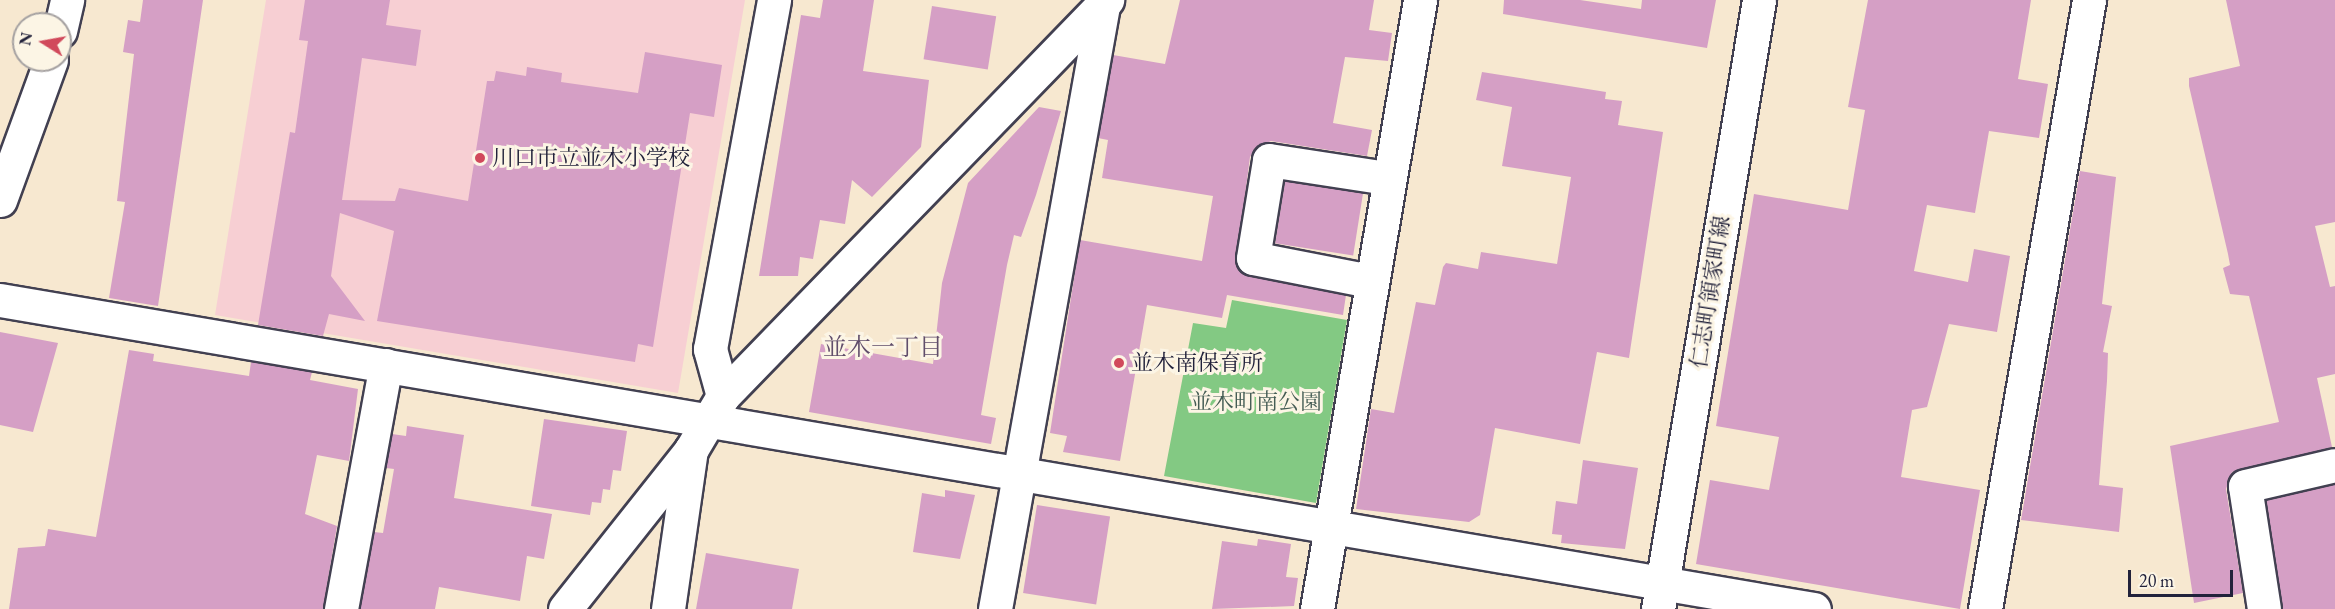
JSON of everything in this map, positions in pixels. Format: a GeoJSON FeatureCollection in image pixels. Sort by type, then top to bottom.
{"type":"FeatureCollection","features":[{"type":"Feature","properties":{"kind":"street"},"geometry":{"type":"LineString","coordinates":[[716,408],[710,349],[774,0]]}},
{"type":"Feature","properties":{"kind":"street"},"geometry":{"type":"LineString","coordinates":[[1317,609],[1387,178],[1420,0]]}},
{"type":"Feature","properties":{"kind":"street","name":"仁志町領家町線"},"geometry":{"type":"LineString","coordinates":[[1660,596],[1759,0]]}},
{"type":"Feature","properties":{"kind":"street"},"geometry":{"type":"LineString","coordinates":[[1985,609],[2089,0]]}},
{"type":"Feature","properties":{"kind":"street"},"geometry":{"type":"LineString","coordinates":[[565,609],[691,450],[716,408],[1105,1]]}},
{"type":"Feature","properties":{"kind":"street"},"geometry":{"type":"LineString","coordinates":[[995,609],[1105,1]]}},
{"type":"Feature","properties":{"kind":"street"},"geometry":{"type":"LineString","coordinates":[[0,200],[47,72]]}},
{"type":"Feature","properties":{"kind":"street"},"geometry":{"type":"LineString","coordinates":[[1371,281],[1253,258],[1269,160],[1387,178]]}},
{"type":"Feature","properties":{"kind":"street"},"geometry":{"type":"LineString","coordinates":[[0,300],[386,365],[716,408],[1018,472],[1330,526],[1660,596],[1814,609]]}},
{"type":"Feature","properties":{"kind":"street"},"geometry":{"type":"LineString","coordinates":[[341,609],[386,365]]}},
{"type":"Feature","properties":{"kind":"street"},"geometry":{"type":"LineString","coordinates":[[668,609],[691,450]]}},
{"type":"Feature","properties":{"kind":"street"},"geometry":{"type":"LineString","coordinates":[[2264,609],[2245,486],[2335,465]]}},
{"type":"Feature","properties":{"kind":"shaded area","name":"川口市立並木小学校"},"geometry":{"type":"Polygon","coordinates":[[[266,0],[745,0],[678,393],[215,315],[266,0]]]}},
{"type":"Feature","properties":{"kind":"green space","name":"並木町南公園"},"geometry":{"type":"Polygon","coordinates":[[[1232,300],[1347,320],[1316,503],[1164,476],[1193,323],[1226,328],[1232,300]]]}},
{"type":"Feature","properties":{"kind":"building"},"geometry":{"type":"Polygon","coordinates":[[[143,0],[203,0],[158,306],[109,298],[125,202],[117,201],[134,54],[123,52],[128,20],[140,22],[143,0]]]}},
{"type":"Feature","properties":{"kind":"building"},"geometry":{"type":"Polygon","coordinates":[[[305,0],[390,0],[386,25],[421,30],[416,66],[362,58],[342,200],[395,201],[399,188],[468,201],[487,81],[494,81],[496,71],[526,76],[527,67],[562,73],[561,82],[638,93],[645,52],[722,65],[714,117],[690,113],[653,347],[638,344],[635,362],[377,321],[394,231],[340,213],[331,276],[365,321],[329,314],[323,336],[258,325],[290,132],[295,133],[308,41],[299,40],[305,0]]]}},
{"type":"Feature","properties":{"kind":"building"},"geometry":{"type":"Polygon","coordinates":[[[823,0],[874,0],[863,71],[929,80],[921,147],[872,197],[852,180],[845,224],[820,220],[813,259],[800,257],[798,276],[759,276],[801,15],[820,18],[823,0]]]}},
{"type":"Feature","properties":{"kind":"building"},"geometry":{"type":"Polygon","coordinates":[[[1180,0],[1374,0],[1369,30],[1392,33],[1388,61],[1345,57],[1333,123],[1372,130],[1367,156],[1271,141],[1255,148],[1250,157],[1236,265],[1249,276],[1346,295],[1343,315],[1227,295],[1222,318],[1147,305],[1120,461],[1063,452],[1067,436],[1050,433],[1080,240],[1202,261],[1213,196],[1102,178],[1108,140],[1098,138],[1113,55],[1165,64],[1180,0]]]}},
{"type":"Feature","properties":{"kind":"building"},"geometry":{"type":"Polygon","coordinates":[[[1504,0],[1580,0],[1641,9],[1642,0],[1716,0],[1707,48],[1503,14],[1504,0]]]}},
{"type":"Feature","properties":{"kind":"building"},"geometry":{"type":"Polygon","coordinates":[[[1868,0],[2031,0],[2018,79],[2048,84],[2039,138],[1989,131],[1975,213],[1927,205],[1914,271],[1968,282],[1974,249],[2010,256],[1997,332],[1949,324],[1927,407],[1912,410],[1901,477],[1980,490],[1960,609],[1696,564],[1710,480],[1769,490],[1779,437],[1716,426],[1754,194],[1848,210],[1865,110],[1848,107],[1868,0]]]}},
{"type":"Feature","properties":{"kind":"building"},"geometry":{"type":"Polygon","coordinates":[[[2226,0],[2335,0],[2335,222],[2315,226],[2330,287],[2335,286],[2335,374],[2317,378],[2332,447],[2232,472],[2226,489],[2243,593],[2194,603],[2170,446],[2279,422],[2249,296],[2230,294],[2223,268],[2230,265],[2228,254],[2189,86],[2189,78],[2240,66],[2226,0]]]}},
{"type":"Feature","properties":{"kind":"building"},"geometry":{"type":"Polygon","coordinates":[[[932,6],[996,16],[988,70],[924,59],[932,6]]]}},
{"type":"Feature","properties":{"kind":"building"},"geometry":{"type":"Polygon","coordinates":[[[1482,72],[1606,92],[1605,99],[1622,101],[1618,125],[1663,132],[1629,358],[1597,352],[1580,444],[1495,428],[1480,515],[1469,522],[1356,509],[1371,409],[1394,413],[1416,302],[1435,305],[1443,267],[1446,263],[1478,269],[1481,252],[1557,264],[1571,177],[1502,166],[1512,107],[1476,100],[1482,72]]]}},
{"type":"Feature","properties":{"kind":"building"},"geometry":{"type":"Polygon","coordinates":[[[1039,107],[1061,111],[1036,195],[1021,237],[1014,235],[1007,265],[981,415],[996,418],[991,444],[809,412],[821,344],[933,364],[942,283],[968,183],[1039,107]]]}},
{"type":"Feature","properties":{"kind":"building"},"geometry":{"type":"Polygon","coordinates":[[[2080,171],[2116,177],[2102,304],[2112,306],[2103,352],[2108,353],[2099,485],[2123,488],[2119,532],[2021,520],[2080,171]]]}},
{"type":"Feature","properties":{"kind":"building"},"geometry":{"type":"Polygon","coordinates":[[[1285,181],[1363,193],[1353,256],[1275,243],[1285,181]]]}},
{"type":"Feature","properties":{"kind":"building"},"geometry":{"type":"Polygon","coordinates":[[[0,332],[58,343],[33,432],[0,425],[0,332]]]}},
{"type":"Feature","properties":{"kind":"building"},"geometry":{"type":"Polygon","coordinates":[[[129,350],[154,354],[153,361],[249,376],[251,362],[312,372],[310,380],[358,389],[349,461],[317,455],[305,514],[337,526],[323,609],[9,609],[18,548],[45,546],[48,529],[96,537],[129,350]]]}},
{"type":"Feature","properties":{"kind":"building"},"geometry":{"type":"Polygon","coordinates":[[[544,419],[627,431],[621,471],[613,470],[610,490],[603,489],[601,503],[592,502],[590,515],[531,506],[544,419]]]}},
{"type":"Feature","properties":{"kind":"building"},"geometry":{"type":"Polygon","coordinates":[[[407,426],[464,435],[454,498],[552,514],[544,559],[527,556],[520,601],[439,587],[435,609],[360,609],[374,532],[383,533],[394,469],[386,468],[392,434],[406,436],[407,426]]]}},
{"type":"Feature","properties":{"kind":"building"},"geometry":{"type":"Polygon","coordinates":[[[1583,460],[1638,468],[1625,549],[1561,543],[1562,535],[1552,534],[1556,501],[1577,504],[1583,460]]]}},
{"type":"Feature","properties":{"kind":"building"},"geometry":{"type":"Polygon","coordinates":[[[2335,484],[2335,609],[2282,609],[2266,500],[2335,484]]]}},
{"type":"Feature","properties":{"kind":"building"},"geometry":{"type":"Polygon","coordinates":[[[945,490],[975,495],[960,559],[913,552],[922,493],[945,497],[945,490]]]}},
{"type":"Feature","properties":{"kind":"building"},"geometry":{"type":"Polygon","coordinates":[[[1037,505],[1110,517],[1096,604],[1023,593],[1037,505]]]}},
{"type":"Feature","properties":{"kind":"building"},"geometry":{"type":"Polygon","coordinates":[[[1258,539],[1291,544],[1286,577],[1298,578],[1294,606],[1212,609],[1222,541],[1257,546],[1258,539]]]}},
{"type":"Feature","properties":{"kind":"building"},"geometry":{"type":"Polygon","coordinates":[[[706,553],[799,569],[792,609],[696,609],[706,553]]]}},
{"type":"Feature","properties":{"kind":"place","name":"川口市立並木小学校"},"geometry":{"type":"Point","coordinates":[480,158]}},
{"type":"Feature","properties":{"kind":"place","name":"並木南保育所"},"geometry":{"type":"Point","coordinates":[1119,363]}},
{"type":"Feature","properties":{"kind":"district","name":"並木一丁目"},"geometry":{"type":"Point","coordinates":[883,347]}}]}
